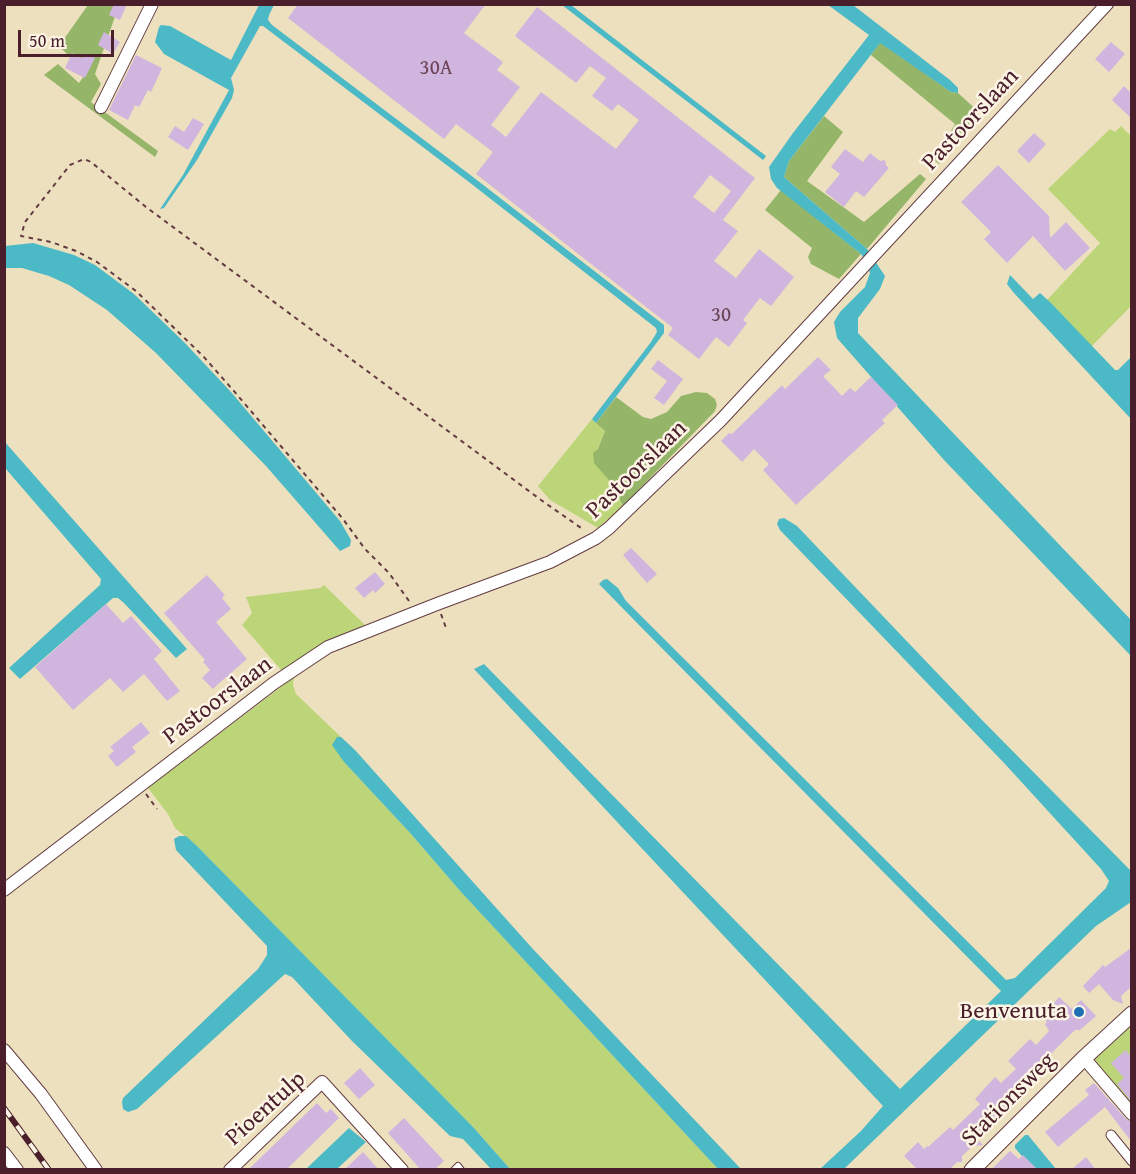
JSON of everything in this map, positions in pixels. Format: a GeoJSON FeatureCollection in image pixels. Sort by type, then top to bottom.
{"type":"FeatureCollection","features":[{"type":"Feature","properties":{"kind":"street"},"geometry":{"type":"LineString","coordinates":[[101,107],[152,4]]}},
{"type":"Feature","properties":{"kind":"street","name":"Pastoorslaan"},"geometry":{"type":"LineString","coordinates":[[4,890],[274,683],[328,647],[550,562],[596,538],[609,528],[721,420],[1107,4]]}},
{"type":"Feature","properties":{"kind":"street","name":"Stationsweg"},"geometry":{"type":"LineString","coordinates":[[972,1170],[1131,1014]]}},
{"type":"Feature","properties":{"kind":"street"},"geometry":{"type":"LineString","coordinates":[[4,1050],[96,1170]]}},
{"type":"Feature","properties":{"kind":"street"},"geometry":{"type":"LineString","coordinates":[[1084,1058],[1131,1114]]}},
{"type":"Feature","properties":{"kind":"street","name":"Pioentulp"},"geometry":{"type":"LineString","coordinates":[[230,1170],[322,1082],[402,1170]]}},
{"type":"Feature","properties":{"kind":"street"},"geometry":{"type":"LineString","coordinates":[[1111,1135],[1131,1161]]}},
{"type":"Feature","properties":{"kind":"street"},"geometry":{"type":"LineString","coordinates":[[4,1153],[17,1170]]}},
{"type":"Feature","properties":{"kind":"lane"},"geometry":{"type":"LineString","coordinates":[[454,1170],[458,1166],[461,1170]]}},
{"type":"Feature","properties":{"kind":"path"},"geometry":{"type":"LineString","coordinates":[[415,613],[389,573],[364,549],[343,519],[233,390],[136,291],[98,262],[76,251],[51,242],[21,236],[25,222],[70,165],[84,159],[91,162],[146,207],[541,500],[596,538]]}},
{"type":"Feature","properties":{"kind":"path"},"geometry":{"type":"LineString","coordinates":[[140,786],[157,809]]}},
{"type":"Feature","properties":{"kind":"green space"},"geometry":{"type":"Polygon","coordinates":[[[88,5],[119,5],[95,74],[101,84],[91,102],[158,151],[155,157],[44,75],[58,64],[79,83],[86,73],[59,46],[88,5]]]}},
{"type":"Feature","properties":{"kind":"green space"},"geometry":{"type":"Polygon","coordinates":[[[880,42],[951,92],[958,93],[979,112],[971,127],[939,164],[934,160],[955,124],[871,55],[880,42]]]}},
{"type":"Feature","properties":{"kind":"green space"},"geometry":{"type":"Polygon","coordinates":[[[824,116],[843,132],[807,181],[864,222],[920,174],[926,179],[867,249],[784,177],[789,161],[824,116]]]}},
{"type":"Feature","properties":{"kind":"green space"},"geometry":{"type":"Polygon","coordinates":[[[1121,126],[1131,136],[1131,306],[1091,347],[1047,300],[1100,243],[1048,189],[1110,129],[1115,132],[1121,126]]]}},
{"type":"Feature","properties":{"kind":"green space"},"geometry":{"type":"Polygon","coordinates":[[[781,190],[861,254],[839,279],[811,264],[808,257],[812,248],[765,210],[781,190]]]}},
{"type":"Feature","properties":{"kind":"green space"},"geometry":{"type":"Polygon","coordinates":[[[696,392],[707,393],[715,399],[717,405],[715,411],[623,506],[613,485],[594,463],[593,453],[598,449],[605,431],[596,423],[616,397],[643,417],[651,419],[667,412],[681,396],[696,392]]]}},
{"type":"Feature","properties":{"kind":"green space"},"geometry":{"type":"Polygon","coordinates":[[[592,419],[605,431],[598,449],[599,468],[613,485],[623,506],[598,528],[550,500],[538,486],[592,419]]]}},
{"type":"Feature","properties":{"kind":"green space"},"geometry":{"type":"Polygon","coordinates":[[[324,585],[365,625],[328,641],[282,671],[242,625],[252,613],[246,597],[320,588],[324,585]]]}},
{"type":"Feature","properties":{"kind":"green space"},"geometry":{"type":"Polygon","coordinates":[[[294,677],[293,685],[296,694],[341,737],[337,737],[344,762],[461,892],[718,1169],[510,1169],[474,1128],[198,847],[175,828],[168,814],[148,788],[294,677]]]}},
{"type":"Feature","properties":{"kind":"green space"},"geometry":{"type":"Polygon","coordinates":[[[1131,1019],[1131,1111],[1091,1059],[1131,1019]]]}},
{"type":"Feature","properties":{"kind":"water"},"geometry":{"type":"Polygon","coordinates":[[[259,5],[274,5],[268,20],[272,25],[664,325],[664,333],[596,423],[592,419],[651,342],[657,332],[656,328],[469,182],[263,26],[260,26],[231,78],[234,90],[232,98],[197,160],[164,208],[160,209],[183,175],[229,90],[164,54],[155,42],[159,27],[161,25],[170,26],[231,60],[259,5]]]}},
{"type":"Feature","properties":{"kind":"water"},"geometry":{"type":"Polygon","coordinates":[[[562,5],[571,5],[766,156],[763,160],[562,5]]]}},
{"type":"Feature","properties":{"kind":"water"},"geometry":{"type":"Polygon","coordinates":[[[828,5],[853,5],[950,80],[958,88],[958,93],[951,92],[880,43],[789,161],[784,177],[867,249],[885,276],[880,289],[858,318],[858,333],[1131,620],[1131,656],[944,460],[837,338],[834,322],[840,312],[865,287],[870,273],[867,263],[861,254],[777,188],[771,179],[769,167],[869,35],[828,5]]]}},
{"type":"Feature","properties":{"kind":"water"},"geometry":{"type":"Polygon","coordinates":[[[33,243],[74,255],[95,265],[134,294],[231,392],[340,521],[351,540],[350,546],[340,551],[266,466],[156,353],[107,310],[69,285],[49,276],[22,268],[5,268],[5,246],[33,243]]]}},
{"type":"Feature","properties":{"kind":"water"},"geometry":{"type":"Polygon","coordinates":[[[1010,275],[1033,299],[1040,293],[1115,370],[1118,370],[1131,357],[1131,419],[1013,292],[1007,284],[1010,275]]]}},
{"type":"Feature","properties":{"kind":"water"},"geometry":{"type":"Polygon","coordinates":[[[4,441],[187,649],[176,658],[124,603],[118,598],[113,598],[20,679],[9,668],[100,585],[101,579],[5,468],[4,441]]]}},
{"type":"Feature","properties":{"kind":"water"},"geometry":{"type":"Polygon","coordinates":[[[784,518],[797,526],[981,719],[1131,871],[1131,902],[1096,926],[844,1169],[820,1169],[861,1131],[883,1106],[474,669],[484,664],[900,1089],[1001,991],[599,584],[603,580],[607,579],[618,588],[626,601],[1006,980],[1015,978],[1106,888],[1109,881],[1101,869],[1005,764],[780,530],[777,524],[779,519],[784,518]]]}},
{"type":"Feature","properties":{"kind":"water"},"geometry":{"type":"Polygon","coordinates":[[[337,737],[341,737],[355,750],[532,948],[741,1169],[718,1169],[461,892],[344,762],[332,745],[337,737]]]}},
{"type":"Feature","properties":{"kind":"water"},"geometry":{"type":"Polygon","coordinates":[[[186,836],[198,847],[474,1128],[510,1169],[491,1169],[463,1139],[450,1136],[352,1041],[292,977],[285,974],[137,1109],[128,1112],[123,1109],[123,1098],[258,969],[267,955],[267,946],[176,850],[174,839],[186,836]]]}},
{"type":"Feature","properties":{"kind":"water"},"geometry":{"type":"Polygon","coordinates":[[[349,1128],[366,1142],[337,1169],[306,1169],[349,1128]]]}},
{"type":"Feature","properties":{"kind":"water"},"geometry":{"type":"Polygon","coordinates":[[[1025,1135],[1028,1135],[1056,1169],[1033,1169],[1015,1148],[1015,1145],[1025,1135]]]}},
{"type":"Feature","properties":{"kind":"building"},"geometry":{"type":"Polygon","coordinates":[[[114,4],[127,4],[120,20],[109,15],[114,4]]]}},
{"type":"Feature","properties":{"kind":"building"},"geometry":{"type":"Polygon","coordinates":[[[298,4],[486,4],[464,33],[503,62],[497,70],[520,87],[491,125],[506,137],[541,92],[616,149],[639,120],[618,104],[612,111],[592,96],[606,78],[590,66],[576,83],[515,36],[537,7],[755,178],[723,220],[738,231],[714,261],[736,278],[759,249],[794,277],[771,306],[760,298],[743,320],[747,323],[729,347],[716,337],[699,359],[668,335],[673,328],[476,174],[493,152],[456,124],[444,139],[288,18],[298,4]],[[710,175],[693,197],[714,213],[731,191],[710,175]]]}},
{"type":"Feature","properties":{"kind":"building"},"geometry":{"type":"Polygon","coordinates":[[[104,32],[120,42],[113,54],[98,45],[104,32]]]}},
{"type":"Feature","properties":{"kind":"building"},"geometry":{"type":"Polygon","coordinates":[[[1111,42],[1125,54],[1109,72],[1095,59],[1111,42]]]}},
{"type":"Feature","properties":{"kind":"building"},"geometry":{"type":"Polygon","coordinates":[[[72,53],[83,58],[85,53],[95,58],[85,78],[65,68],[72,53]]]}},
{"type":"Feature","properties":{"kind":"building"},"geometry":{"type":"Polygon","coordinates":[[[136,55],[162,68],[151,92],[148,90],[139,107],[135,105],[128,120],[109,110],[136,55]]]}},
{"type":"Feature","properties":{"kind":"building"},"geometry":{"type":"Polygon","coordinates":[[[1124,86],[1131,93],[1131,118],[1112,100],[1124,86]]]}},
{"type":"Feature","properties":{"kind":"building"},"geometry":{"type":"Polygon","coordinates":[[[193,118],[204,124],[188,150],[168,137],[175,126],[184,132],[193,118]]]}},
{"type":"Feature","properties":{"kind":"building"},"geometry":{"type":"Polygon","coordinates":[[[1034,133],[1046,144],[1029,163],[1017,151],[1034,133]]]}},
{"type":"Feature","properties":{"kind":"building"},"geometry":{"type":"Polygon","coordinates":[[[845,149],[863,162],[870,153],[880,161],[885,160],[889,168],[864,197],[856,191],[844,207],[825,192],[840,174],[831,167],[845,149]]]}},
{"type":"Feature","properties":{"kind":"building"},"geometry":{"type":"Polygon","coordinates":[[[998,165],[1049,216],[1050,238],[1066,222],[1090,248],[1065,271],[1033,236],[1007,263],[984,239],[991,232],[961,202],[998,165]]]}},
{"type":"Feature","properties":{"kind":"building"},"geometry":{"type":"Polygon","coordinates":[[[818,357],[831,370],[823,376],[842,396],[850,388],[855,392],[871,377],[898,405],[882,420],[885,423],[796,505],[763,470],[769,464],[754,449],[742,462],[721,441],[729,433],[732,434],[782,385],[785,389],[818,357]]]}},
{"type":"Feature","properties":{"kind":"building"},"geometry":{"type":"Polygon","coordinates":[[[658,360],[683,379],[664,405],[654,398],[667,381],[651,369],[658,360]]]}},
{"type":"Feature","properties":{"kind":"building"},"geometry":{"type":"Polygon","coordinates":[[[631,548],[657,574],[647,583],[623,555],[631,548]]]}},
{"type":"Feature","properties":{"kind":"building"},"geometry":{"type":"Polygon","coordinates":[[[375,572],[385,584],[375,593],[373,590],[364,598],[355,588],[375,572]]]}},
{"type":"Feature","properties":{"kind":"building"},"geometry":{"type":"Polygon","coordinates":[[[207,575],[225,595],[222,598],[231,609],[216,622],[247,659],[231,673],[231,678],[226,677],[213,689],[202,678],[210,670],[203,662],[205,660],[164,613],[207,575]]]}},
{"type":"Feature","properties":{"kind":"building"},"geometry":{"type":"Polygon","coordinates":[[[106,604],[123,623],[131,616],[162,651],[154,659],[180,691],[167,701],[144,674],[123,692],[110,678],[73,710],[35,667],[106,604]]]}},
{"type":"Feature","properties":{"kind":"building"},"geometry":{"type":"Polygon","coordinates":[[[141,722],[150,733],[132,747],[136,752],[117,767],[108,756],[114,751],[110,747],[141,722]]]}},
{"type":"Feature","properties":{"kind":"building"},"geometry":{"type":"Polygon","coordinates":[[[1131,948],[1131,987],[1121,996],[1123,1004],[1113,1000],[1099,984],[1089,993],[1083,986],[1103,965],[1105,967],[1131,948]]]}},
{"type":"Feature","properties":{"kind":"building"},"geometry":{"type":"Polygon","coordinates":[[[1059,997],[1072,1009],[1081,1000],[1096,1016],[1080,1030],[1075,1030],[1018,1086],[1024,1096],[978,1140],[983,1145],[973,1146],[962,1156],[962,1162],[957,1162],[949,1170],[918,1170],[904,1156],[918,1142],[924,1149],[950,1127],[953,1130],[980,1104],[975,1099],[995,1077],[1001,1083],[1016,1069],[1008,1061],[1030,1039],[1036,1045],[1049,1031],[1045,1024],[1047,1022],[1040,1014],[1048,1006],[1050,1008],[1059,997]]]}},
{"type":"Feature","properties":{"kind":"building"},"geometry":{"type":"Polygon","coordinates":[[[1126,1050],[1131,1057],[1131,1101],[1117,1084],[1124,1078],[1111,1063],[1126,1050]]]}},
{"type":"Feature","properties":{"kind":"building"},"geometry":{"type":"Polygon","coordinates":[[[360,1068],[375,1085],[359,1099],[344,1083],[360,1068]]]}},
{"type":"Feature","properties":{"kind":"building"},"geometry":{"type":"Polygon","coordinates":[[[1094,1083],[1131,1122],[1131,1141],[1105,1107],[1058,1147],[1045,1132],[1089,1095],[1085,1090],[1094,1083]]]}},
{"type":"Feature","properties":{"kind":"building"},"geometry":{"type":"Polygon","coordinates":[[[317,1103],[326,1113],[331,1109],[339,1118],[286,1170],[248,1170],[317,1103]]]}},
{"type":"Feature","properties":{"kind":"building"},"geometry":{"type":"Polygon","coordinates":[[[404,1118],[444,1161],[434,1170],[421,1170],[388,1133],[404,1118]]]}},
{"type":"Feature","properties":{"kind":"building"},"geometry":{"type":"Polygon","coordinates":[[[1010,1151],[1019,1159],[1023,1155],[1038,1170],[991,1170],[1010,1151]]]}},
{"type":"Feature","properties":{"kind":"building"},"geometry":{"type":"Polygon","coordinates":[[[363,1152],[379,1170],[344,1170],[363,1152]]]}},
{"type":"Feature","properties":{"kind":"building"},"geometry":{"type":"Polygon","coordinates":[[[1086,1157],[1096,1170],[1071,1170],[1086,1157]]]}},
{"type":"Feature","properties":{"kind":"railway"},"geometry":{"type":"LineString","coordinates":[[4,1108],[49,1170]]}},
{"type":"Feature","properties":{"kind":"place","name":"Benvenuta"},"geometry":{"type":"Point","coordinates":[1079,1012]}}]}
